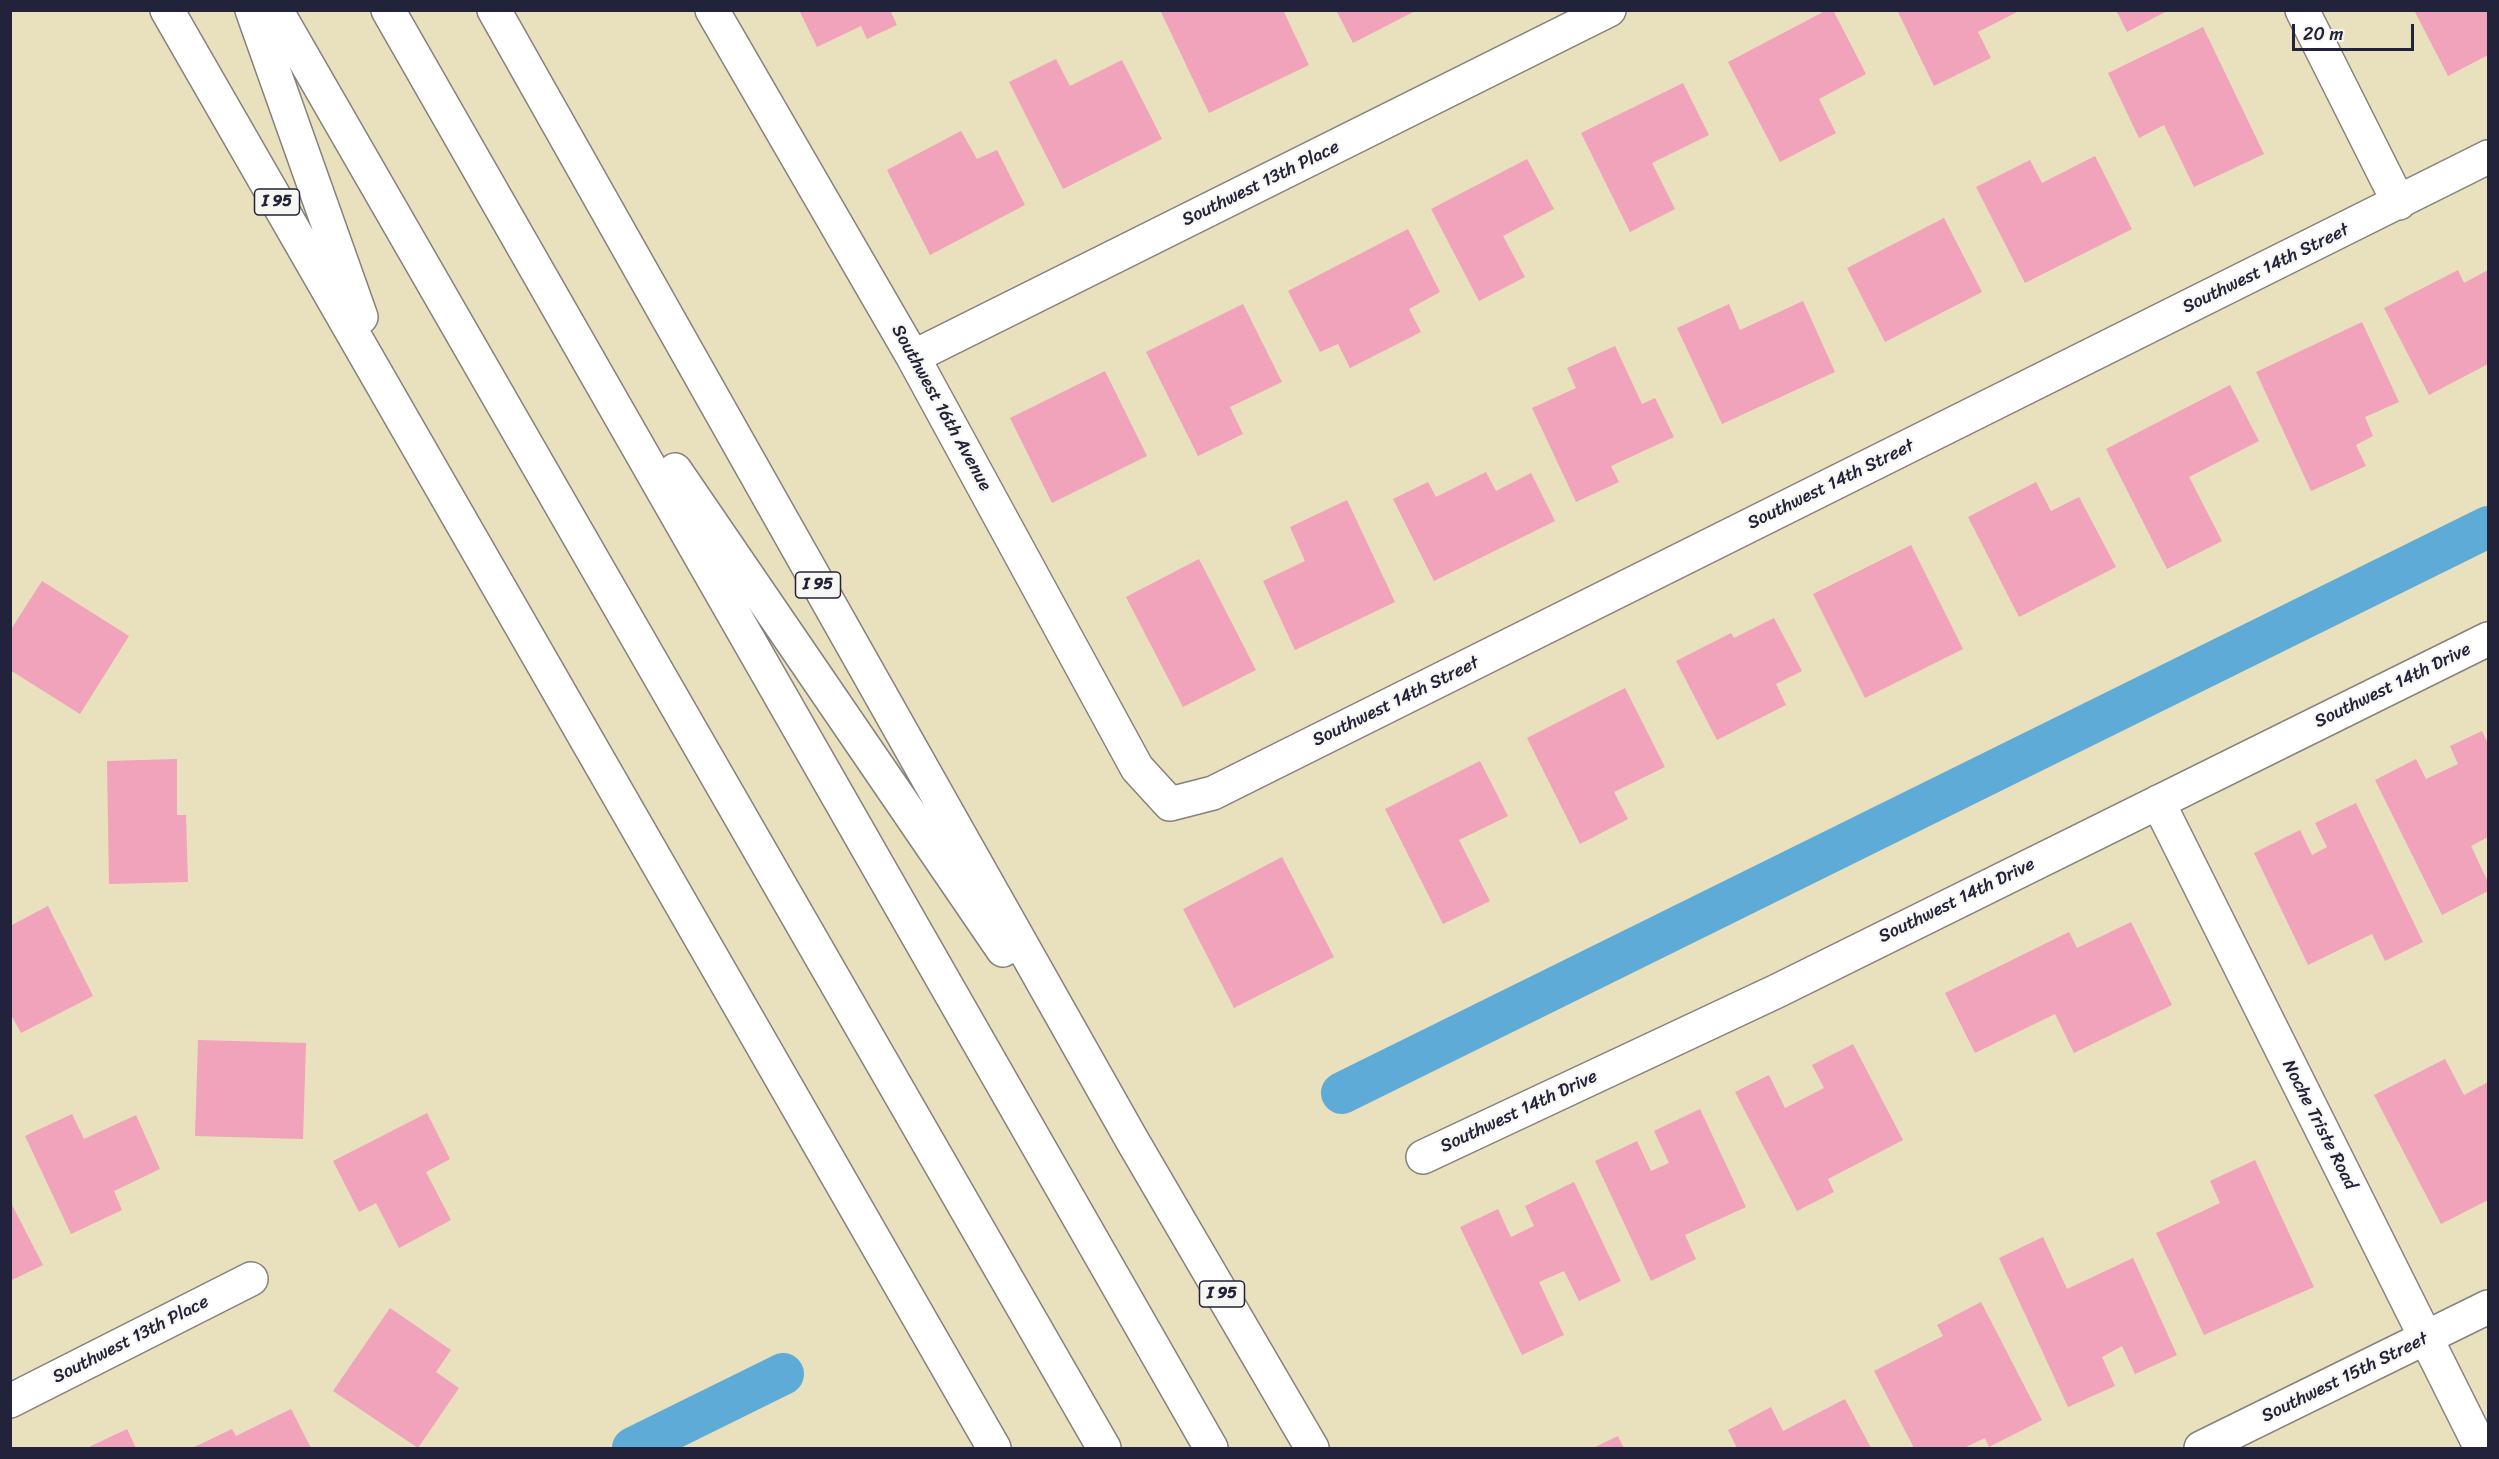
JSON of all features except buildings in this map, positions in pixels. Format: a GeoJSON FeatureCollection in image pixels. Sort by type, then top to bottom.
{"type":"FeatureCollection","features":[{"type":"Feature","properties":{"kind":"main road","name":"I 95"},"geometry":{"type":"LineString","coordinates":[[167,10],[994,1449]]}},
{"type":"Feature","properties":{"kind":"main road"},"geometry":{"type":"LineString","coordinates":[[252,10],[388,392]]}},
{"type":"Feature","properties":{"kind":"main road"},"geometry":{"type":"LineString","coordinates":[[276,10],[1104,1449]]}},
{"type":"Feature","properties":{"kind":"main road"},"geometry":{"type":"LineString","coordinates":[[387,10],[537,268],[1211,1449]]}},
{"type":"Feature","properties":{"kind":"main road","name":"I 95"},"geometry":{"type":"LineString","coordinates":[[494,10],[1132,1140],[1312,1449]]}},
{"type":"Feature","properties":{"kind":"main road","name":"Southwest 16th Avenue"},"geometry":{"type":"LineString","coordinates":[[712,10],[913,357],[1137,768],[1170,804]]}},
{"type":"Feature","properties":{"kind":"main road","name":"Southwest 13th Place"},"geometry":{"type":"LineString","coordinates":[[913,357],[1610,10]]}},
{"type":"Feature","properties":{"kind":"main road"},"geometry":{"type":"LineString","coordinates":[[2302,10],[2399,202]]}},
{"type":"Feature","properties":{"kind":"main road","name":"Southwest 14th Street"},"geometry":{"type":"LineString","coordinates":[[1170,804],[1213,793],[2488,157]]}},
{"type":"Feature","properties":{"kind":"main road"},"geometry":{"type":"LineString","coordinates":[[537,268],[1132,1140]]}},
{"type":"Feature","properties":{"kind":"main road","name":"Southwest 14th Drive"},"geometry":{"type":"LineString","coordinates":[[1423,1157],[1777,991],[2488,639]]}},
{"type":"Feature","properties":{"kind":"main road","name":"Noche Triste Road"},"geometry":{"type":"LineString","coordinates":[[2158,802],[2481,1449]]}},
{"type":"Feature","properties":{"kind":"main road","name":"Southwest 13th Place"},"geometry":{"type":"LineString","coordinates":[[10,1401],[251,1279]]}},
{"type":"Feature","properties":{"kind":"main road","name":"Southwest 15th Street"},"geometry":{"type":"LineString","coordinates":[[2201,1449],[2488,1307]]}},
{"type":"Feature","properties":{"kind":"waterway"},"geometry":{"type":"LineString","coordinates":[[1342,1093],[2488,527]]}},
{"type":"Feature","properties":{"kind":"waterway"},"geometry":{"type":"LineString","coordinates":[[633,1448],[783,1374]]}}]}
